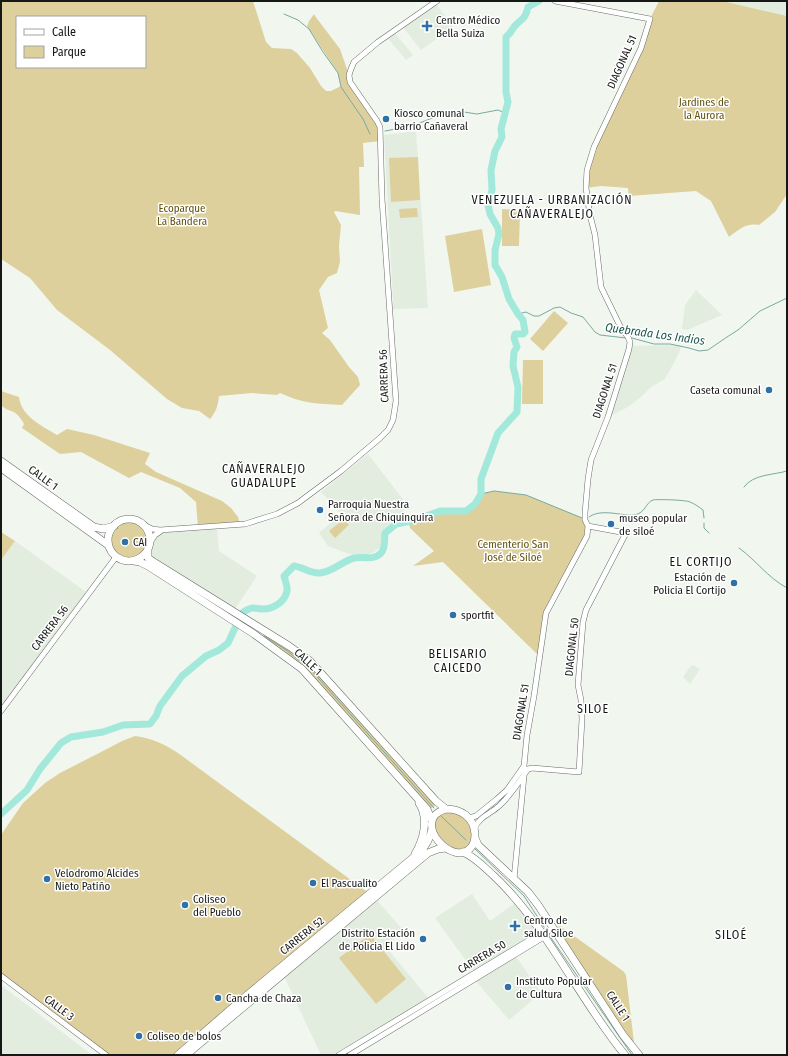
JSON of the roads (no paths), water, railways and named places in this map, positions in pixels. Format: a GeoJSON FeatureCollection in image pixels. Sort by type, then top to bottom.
{"type":"FeatureCollection","features":[{"type":"Feature","properties":{"kind":"main road","name":"CALLE 1"},"geometry":{"type":"LineString","coordinates":[[1,462],[94,527],[103,529],[114,526]]}},
{"type":"Feature","properties":{"kind":"main road","name":"CALLE 1"},"geometry":{"type":"LineString","coordinates":[[1,468],[108,545]]}},
{"type":"Feature","properties":{"kind":"main road"},"geometry":{"type":"LineString","coordinates":[[130,519],[138,520],[144,525],[149,532],[151,541],[148,551],[142,557],[134,561],[123,561],[111,552],[108,545],[109,535],[114,526],[122,520],[130,519]]}},
{"type":"Feature","properties":{"kind":"main road","name":"CALLE 1"},"geometry":{"type":"LineString","coordinates":[[148,551],[148,558],[234,617]]}},
{"type":"Feature","properties":{"kind":"main road","name":"CALLE 1"},"geometry":{"type":"LineString","coordinates":[[134,561],[143,563],[247,625],[289,646],[310,661],[436,801],[446,809]]}},
{"type":"Feature","properties":{"kind":"main road","name":"CALLE 1"},"geometry":{"type":"LineString","coordinates":[[256,630],[304,670],[427,809],[432,821]]}},
{"type":"Feature","properties":{"kind":"main road"},"geometry":{"type":"LineString","coordinates":[[413,794],[422,807],[424,826],[420,843],[413,857]]}},
{"type":"Feature","properties":{"kind":"main road"},"geometry":{"type":"LineString","coordinates":[[446,809],[461,811],[469,818],[474,829],[475,838],[471,847],[462,852],[454,851],[446,848],[437,840],[432,829],[432,821],[437,813],[446,809]]}},
{"type":"Feature","properties":{"kind":"main road","name":"CARRERA 52"},"geometry":{"type":"LineString","coordinates":[[186,1055],[206,1035],[426,846],[432,829]]}},
{"type":"Feature","properties":{"kind":"main road","name":"CALLE 1"},"geometry":{"type":"LineString","coordinates":[[475,838],[478,845],[528,892],[623,1035],[639,1055]]}},
{"type":"Feature","properties":{"kind":"main road","name":"CARRERA 52"},"geometry":{"type":"LineString","coordinates":[[178,1055],[206,1035],[428,853],[446,848]]}},
{"type":"Feature","properties":{"kind":"main road","name":"CALLE 1"},"geometry":{"type":"LineString","coordinates":[[462,852],[473,857],[518,900],[603,1026],[625,1055]]}},
{"type":"Feature","properties":{"kind":"street","name":"CARRERA 56"},"geometry":{"type":"LineString","coordinates":[[144,525],[156,530],[164,530],[245,524],[277,514],[298,503],[346,467],[388,430],[393,420],[396,401],[396,373],[382,199],[380,127],[354,89],[350,82],[349,75],[350,68],[354,62],[363,54],[436,1]]}},
{"type":"Feature","properties":{"kind":"street","name":"DIAGONAL 51"},"geometry":{"type":"LineString","coordinates":[[514,879],[521,775],[524,766],[527,735],[546,613],[587,536],[588,526],[585,520],[585,513],[591,460],[609,412],[630,342],[626,333],[618,322],[601,287],[595,235],[586,188],[587,170],[594,147],[641,48],[650,19],[555,1]]}},
{"type":"Feature","properties":{"kind":"street","name":"DIAGONAL 50"},"geometry":{"type":"LineString","coordinates":[[521,775],[528,769],[532,768],[579,772],[582,719],[581,700],[578,685],[583,622],[586,610],[626,533],[588,526]]}},
{"type":"Feature","properties":{"kind":"street"},"geometry":{"type":"LineString","coordinates":[[151,541],[158,533],[164,530]]}},
{"type":"Feature","properties":{"kind":"street","name":"CARRERA 56"},"geometry":{"type":"LineString","coordinates":[[1,711],[116,557]]}},
{"type":"Feature","properties":{"kind":"street"},"geometry":{"type":"LineString","coordinates":[[474,829],[479,820],[521,775]]}},
{"type":"Feature","properties":{"kind":"street"},"geometry":{"type":"LineString","coordinates":[[469,818],[486,812]]}},
{"type":"Feature","properties":{"kind":"street","name":"CARRERA 50"},"geometry":{"type":"LineString","coordinates":[[340,1055],[554,929]]}},
{"type":"Feature","properties":{"kind":"street","name":"CARRERA 50"},"geometry":{"type":"LineString","coordinates":[[350,1055],[543,935]]}},
{"type":"Feature","properties":{"kind":"street","name":"CALLE 3"},"geometry":{"type":"LineString","coordinates":[[1,976],[106,1055]]}},
{"type":"Feature","properties":{"kind":"waterway"},"geometry":{"type":"LineString","coordinates":[[1,814],[27,790],[40,769],[61,743],[71,737],[103,732],[123,725],[150,724],[156,716],[160,706],[182,676],[206,656],[219,650],[228,643],[242,613],[252,608],[271,608],[281,602],[287,591],[284,576],[294,566],[320,573],[329,571],[354,558],[375,557],[384,549],[385,533],[396,524],[416,520],[440,511],[466,511],[475,504],[481,494],[481,479],[498,433],[517,412],[518,387],[513,366],[514,352],[517,347],[514,338],[515,334],[523,334],[525,332],[523,320],[509,299],[502,277],[495,265],[495,250],[499,234],[498,228],[490,214],[488,205],[492,190],[491,170],[495,151],[502,137],[501,129],[508,102],[506,92],[506,37],[516,24],[524,17],[528,7],[539,1]]}},
{"type":"Feature","properties":{"kind":"waterway"},"geometry":{"type":"LineString","coordinates":[[284,14],[298,20],[309,29],[338,73],[341,87],[363,119],[370,134]]}},
{"type":"Feature","properties":{"kind":"waterway"},"geometry":{"type":"LineString","coordinates":[[385,131],[412,126],[445,113],[455,111],[477,114],[498,110],[505,113]]}},
{"type":"Feature","properties":{"kind":"waterway","name":"Quebrada Los Indios"},"geometry":{"type":"LineString","coordinates":[[632,338],[654,344],[670,344],[699,351],[708,350],[738,330],[760,311],[787,298]]}},
{"type":"Feature","properties":{"kind":"waterway","name":"Quebrada Los Indios"},"geometry":{"type":"LineString","coordinates":[[518,314],[526,312],[534,316],[539,316],[554,308],[560,307],[583,317],[595,332],[600,335],[626,338]]}},
{"type":"Feature","properties":{"kind":"waterway"},"geometry":{"type":"LineString","coordinates":[[744,487],[758,477],[787,471]]}},
{"type":"Feature","properties":{"kind":"waterway"},"geometry":{"type":"LineString","coordinates":[[481,494],[494,491],[526,495],[582,518]]}},
{"type":"Feature","properties":{"kind":"waterway"},"geometry":{"type":"LineString","coordinates":[[589,517],[599,513],[634,515],[641,512],[650,501],[678,500],[688,501],[703,510],[704,518]]}},
{"type":"Feature","properties":{"kind":"waterway"},"geometry":{"type":"LineString","coordinates":[[704,523],[704,528],[709,533]]}},
{"type":"Feature","properties":{"kind":"waterway"},"geometry":{"type":"LineString","coordinates":[[739,548],[768,574],[787,588]]}},
{"type":"Feature","properties":{"kind":"waterway"},"geometry":{"type":"LineString","coordinates":[[264,636],[286,650],[311,670],[434,808]]}},
{"type":"Feature","properties":{"kind":"waterway"},"geometry":{"type":"LineString","coordinates":[[441,816],[466,840]]}},
{"type":"Feature","properties":{"kind":"waterway"},"geometry":{"type":"LineString","coordinates":[[475,849],[524,896],[544,927]]}},
{"type":"Feature","properties":{"kind":"waterway"},"geometry":{"type":"LineString","coordinates":[[551,938],[632,1055]]}},
{"type":"Feature","properties":{"kind":"place","name":"Centro Médico Bella Suiza"},"geometry":{"type":"Point","coordinates":[427,26]}},
{"type":"Feature","properties":{"kind":"place","name":"Kiosco comunal barrio Cañaveral"},"geometry":{"type":"Point","coordinates":[386,119]}},
{"type":"Feature","properties":{"kind":"place","name":"Caseta comunal"},"geometry":{"type":"Point","coordinates":[769,390]}},
{"type":"Feature","properties":{"kind":"place","name":"Parroquia Nuestra Señora de Chiquinquira"},"geometry":{"type":"Point","coordinates":[320,510]}},
{"type":"Feature","properties":{"kind":"place","name":"museo popular de siloé"},"geometry":{"type":"Point","coordinates":[611,524]}},
{"type":"Feature","properties":{"kind":"place","name":"CAI"},"geometry":{"type":"Point","coordinates":[125,542]}},
{"type":"Feature","properties":{"kind":"place","name":"Estación de Policia El Cortijo"},"geometry":{"type":"Point","coordinates":[734,583]}},
{"type":"Feature","properties":{"kind":"place","name":"sportfit"},"geometry":{"type":"Point","coordinates":[453,615]}},
{"type":"Feature","properties":{"kind":"place","name":"Velodromo Alcides Nieto Patiño"},"geometry":{"type":"Point","coordinates":[47,879]}},
{"type":"Feature","properties":{"kind":"place","name":"El Pascualito"},"geometry":{"type":"Point","coordinates":[313,883]}},
{"type":"Feature","properties":{"kind":"place","name":"Coliseo del Pueblo"},"geometry":{"type":"Point","coordinates":[185,905]}},
{"type":"Feature","properties":{"kind":"place","name":"Centro de salud Siloe"},"geometry":{"type":"Point","coordinates":[515,926]}},
{"type":"Feature","properties":{"kind":"place","name":"Distrito Estación de Policia El Lido"},"geometry":{"type":"Point","coordinates":[423,939]}},
{"type":"Feature","properties":{"kind":"place","name":"Instituto Popular de Cultura"},"geometry":{"type":"Point","coordinates":[508,987]}},
{"type":"Feature","properties":{"kind":"place","name":"Cancha de Chaza"},"geometry":{"type":"Point","coordinates":[218,998]}},
{"type":"Feature","properties":{"kind":"place","name":"Coliseo de bolos"},"geometry":{"type":"Point","coordinates":[139,1036]}},
{"type":"Feature","properties":{"kind":"district","name":"VENEZUELA - URBANIZACIÓN CAÑAVERALEJO"},"geometry":{"type":"Point","coordinates":[552,207]}},
{"type":"Feature","properties":{"kind":"district","name":"CAÑAVERALEJO GUADALUPE"},"geometry":{"type":"Point","coordinates":[264,476]}},
{"type":"Feature","properties":{"kind":"district","name":"EL CORTIJO"},"geometry":{"type":"Point","coordinates":[701,562]}},
{"type":"Feature","properties":{"kind":"district","name":"BELISARIO CAICEDO"},"geometry":{"type":"Point","coordinates":[458,661]}},
{"type":"Feature","properties":{"kind":"district","name":"SILOE"},"geometry":{"type":"Point","coordinates":[593,709]}},
{"type":"Feature","properties":{"kind":"district","name":"SILOÉ"},"geometry":{"type":"Point","coordinates":[731,935]}},
{"type":"Feature","properties":{"kind":"park label","name":"Jardines de la Aurora"},"geometry":{"type":"Point","coordinates":[704,108]}},
{"type":"Feature","properties":{"kind":"park label","name":"Ecoparque La Bandera"},"geometry":{"type":"Point","coordinates":[182,214]}},
{"type":"Feature","properties":{"kind":"park label","name":"Cementerio San José de Siloé"},"geometry":{"type":"Point","coordinates":[513,550]}}]}
